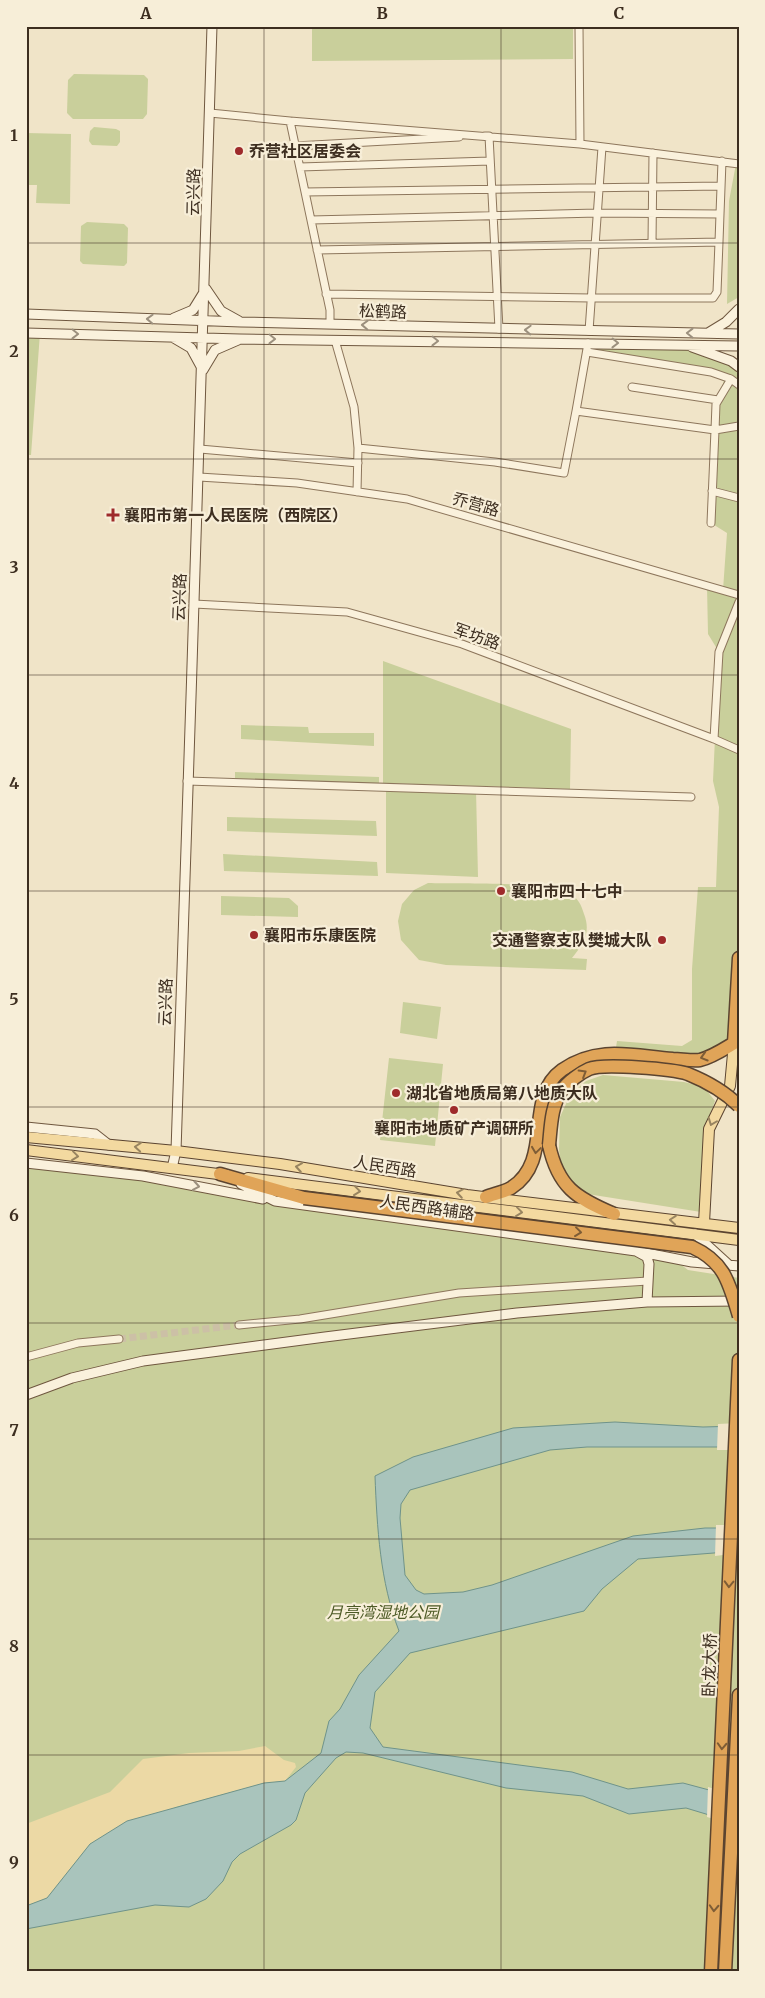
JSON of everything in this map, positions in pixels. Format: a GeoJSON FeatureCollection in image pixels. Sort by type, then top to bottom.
{"type":"FeatureCollection","features":[{"type":"Feature","properties":{"kind":"highway"},"geometry":{"type":"LineString","coordinates":[[486,1197],[510,1189],[526,1176],[536,1157],[540,1116],[547,1090],[561,1071],[584,1058],[606,1052],[699,1060],[734,1043],[739,958]]}},
{"type":"Feature","properties":{"kind":"highway"},"geometry":{"type":"LineString","coordinates":[[614,1214],[584,1202],[566,1187],[553,1166],[549,1145],[553,1112],[562,1090],[573,1079],[590,1069],[613,1066],[685,1073],[711,1084],[728,1095],[739,1106]]}},
{"type":"Feature","properties":{"kind":"highway"},"geometry":{"type":"LineString","coordinates":[[220,1174],[304,1198],[692,1247],[709,1255],[727,1276],[739,1316]]}},
{"type":"Feature","properties":{"kind":"highway","name":"卧龙大桥"},"geometry":{"type":"LineString","coordinates":[[711,1972],[739,1360]]}},
{"type":"Feature","properties":{"kind":"highway","name":"卧龙大桥"},"geometry":{"type":"LineString","coordinates":[[725,1972],[739,1695]]}},
{"type":"Feature","properties":{"kind":"main road","name":"云兴路"},"geometry":{"type":"LineString","coordinates":[[172,1168],[176,1151],[187,781],[205,338],[212,26]]}},
{"type":"Feature","properties":{"kind":"main road"},"geometry":{"type":"LineString","coordinates":[[170,319],[193,310],[206,289],[221,311],[241,322]]}},
{"type":"Feature","properties":{"kind":"main road"},"geometry":{"type":"LineString","coordinates":[[708,333],[726,322],[739,309]]}},
{"type":"Feature","properties":{"kind":"main road","name":"松鹤路"},"geometry":{"type":"LineString","coordinates":[[26,314],[205,321],[739,334]]}},
{"type":"Feature","properties":{"kind":"main road","name":"松鹤路"},"geometry":{"type":"LineString","coordinates":[[26,333],[588,347],[682,344],[739,346]]}},
{"type":"Feature","properties":{"kind":"main road"},"geometry":{"type":"LineString","coordinates":[[172,336],[191,348],[203,370]]}},
{"type":"Feature","properties":{"kind":"main road"},"geometry":{"type":"LineString","coordinates":[[203,370],[215,350],[240,339]]}},
{"type":"Feature","properties":{"kind":"main road"},"geometry":{"type":"LineString","coordinates":[[682,344],[731,360],[739,367]]}},
{"type":"Feature","properties":{"kind":"main road"},"geometry":{"type":"LineString","coordinates":[[704,1223],[709,1129],[730,1086],[734,1043]]}},
{"type":"Feature","properties":{"kind":"main road"},"geometry":{"type":"LineString","coordinates":[[26,1127],[95,1134],[110,1145]]}},
{"type":"Feature","properties":{"kind":"main road","name":"人民西路"},"geometry":{"type":"LineString","coordinates":[[26,1137],[176,1151],[280,1164],[486,1197],[739,1228]]}},
{"type":"Feature","properties":{"kind":"main road","name":"人民西路"},"geometry":{"type":"LineString","coordinates":[[26,1150],[739,1240]]}},
{"type":"Feature","properties":{"kind":"main road"},"geometry":{"type":"LineString","coordinates":[[26,1163],[143,1176],[275,1201]]}},
{"type":"Feature","properties":{"kind":"main road","name":"人民西路辅路"},"geometry":{"type":"LineString","coordinates":[[220,1174],[275,1201],[636,1250],[692,1262],[734,1266]]}},
{"type":"Feature","properties":{"kind":"main road"},"geometry":{"type":"LineString","coordinates":[[695,1234],[734,1266]]}},
{"type":"Feature","properties":{"kind":"main road"},"geometry":{"type":"LineString","coordinates":[[636,1250],[647,1258],[649,1264],[647,1302]]}},
{"type":"Feature","properties":{"kind":"main road"},"geometry":{"type":"LineString","coordinates":[[649,1264],[660,1257],[671,1258]]}},
{"type":"Feature","properties":{"kind":"main road"},"geometry":{"type":"LineString","coordinates":[[26,1395],[72,1378],[143,1361],[517,1313],[647,1302],[739,1301]]}},
{"type":"Feature","properties":{"kind":"street"},"geometry":{"type":"LineString","coordinates":[[579,26],[580,144]]}},
{"type":"Feature","properties":{"kind":"street"},"geometry":{"type":"LineString","coordinates":[[210,112],[290,122],[580,144],[739,164]]}},
{"type":"Feature","properties":{"kind":"street"},"geometry":{"type":"LineString","coordinates":[[290,122],[326,294],[330,324]]}},
{"type":"Feature","properties":{"kind":"street"},"geometry":{"type":"LineString","coordinates":[[295,146],[489,136]]}},
{"type":"Feature","properties":{"kind":"street"},"geometry":{"type":"LineString","coordinates":[[489,136],[499,329]]}},
{"type":"Feature","properties":{"kind":"street"},"geometry":{"type":"LineString","coordinates":[[588,331],[602,147]]}},
{"type":"Feature","properties":{"kind":"street"},"geometry":{"type":"LineString","coordinates":[[652,243],[653,153]]}},
{"type":"Feature","properties":{"kind":"street"},"geometry":{"type":"LineString","coordinates":[[300,167],[490,161]]}},
{"type":"Feature","properties":{"kind":"street"},"geometry":{"type":"LineString","coordinates":[[326,294],[714,298],[717,292],[722,161]]}},
{"type":"Feature","properties":{"kind":"street"},"geometry":{"type":"LineString","coordinates":[[305,192],[721,186]]}},
{"type":"Feature","properties":{"kind":"street"},"geometry":{"type":"LineString","coordinates":[[311,220],[597,212],[720,214]]}},
{"type":"Feature","properties":{"kind":"street"},"geometry":{"type":"LineString","coordinates":[[317,250],[719,242]]}},
{"type":"Feature","properties":{"kind":"street"},"geometry":{"type":"LineString","coordinates":[[335,340],[354,407],[358,448],[357,492]]}},
{"type":"Feature","properties":{"kind":"street"},"geometry":{"type":"LineString","coordinates":[[358,448],[495,462],[564,473],[588,347],[711,372],[731,379],[739,385]]}},
{"type":"Feature","properties":{"kind":"street"},"geometry":{"type":"LineString","coordinates":[[711,523],[718,400],[731,379]]}},
{"type":"Feature","properties":{"kind":"street"},"geometry":{"type":"LineString","coordinates":[[632,388],[718,400]]}},
{"type":"Feature","properties":{"kind":"street"},"geometry":{"type":"LineString","coordinates":[[576,411],[715,430],[739,426]]}},
{"type":"Feature","properties":{"kind":"street"},"geometry":{"type":"LineString","coordinates":[[200,449],[358,463]]}},
{"type":"Feature","properties":{"kind":"street","name":"乔营路"},"geometry":{"type":"LineString","coordinates":[[199,477],[297,483],[407,499],[739,595]]}},
{"type":"Feature","properties":{"kind":"street"},"geometry":{"type":"LineString","coordinates":[[712,491],[739,498]]}},
{"type":"Feature","properties":{"kind":"street"},"geometry":{"type":"LineString","coordinates":[[714,739],[719,652],[739,602]]}},
{"type":"Feature","properties":{"kind":"street","name":"军坊路"},"geometry":{"type":"LineString","coordinates":[[194,604],[347,612],[462,644],[739,750]]}},
{"type":"Feature","properties":{"kind":"street"},"geometry":{"type":"LineString","coordinates":[[187,781],[691,797]]}},
{"type":"Feature","properties":{"kind":"street"},"geometry":{"type":"LineString","coordinates":[[239,1326],[300,1319],[459,1293],[648,1281]]}},
{"type":"Feature","properties":{"kind":"street"},"geometry":{"type":"LineString","coordinates":[[26,1357],[78,1342],[119,1339]]}},
{"type":"Feature","properties":{"kind":"green space"},"geometry":{"type":"Polygon","coordinates":[[[312,26],[573,26],[573,59],[312,61],[312,26]]]}},
{"type":"Feature","properties":{"kind":"green space"},"geometry":{"type":"Polygon","coordinates":[[[74,74],[144,75],[148,79],[147,114],[143,119],[73,119],[67,113],[68,80],[74,74]]]}},
{"type":"Feature","properties":{"kind":"green space"},"geometry":{"type":"Polygon","coordinates":[[[94,127],[120,131],[120,142],[117,146],[92,145],[89,141],[90,131],[94,127]]]}},
{"type":"Feature","properties":{"kind":"green space"},"geometry":{"type":"Polygon","coordinates":[[[26,133],[71,134],[70,204],[36,203],[37,185],[26,185],[26,133]]]}},
{"type":"Feature","properties":{"kind":"green space"},"geometry":{"type":"Polygon","coordinates":[[[739,148],[739,297],[727,304],[729,201],[739,148]]]}},
{"type":"Feature","properties":{"kind":"green space"},"geometry":{"type":"Polygon","coordinates":[[[87,222],[124,224],[128,228],[127,263],[124,266],[83,264],[80,261],[81,226],[87,222]]]}},
{"type":"Feature","properties":{"kind":"green space"},"geometry":{"type":"Polygon","coordinates":[[[26,333],[40,333],[31,455],[26,455],[26,333]]]}},
{"type":"Feature","properties":{"kind":"green space"},"geometry":{"type":"Polygon","coordinates":[[[588,343],[682,344],[739,367],[739,958],[734,1043],[699,1060],[615,1054],[617,1041],[682,1046],[692,1040],[692,969],[698,887],[716,887],[719,807],[713,781],[719,652],[708,634],[707,586],[723,590],[727,533],[711,523],[718,400],[725,377],[587,352],[588,343]]]}},
{"type":"Feature","properties":{"kind":"green space"},"geometry":{"type":"Polygon","coordinates":[[[383,661],[571,729],[570,789],[383,783],[383,661]]]}},
{"type":"Feature","properties":{"kind":"green space"},"geometry":{"type":"Polygon","coordinates":[[[241,725],[308,727],[309,733],[374,733],[374,746],[241,739],[241,725]]]}},
{"type":"Feature","properties":{"kind":"green space"},"geometry":{"type":"Polygon","coordinates":[[[235,772],[379,777],[379,787],[235,783],[235,772]]]}},
{"type":"Feature","properties":{"kind":"green space"},"geometry":{"type":"Polygon","coordinates":[[[386,787],[476,790],[478,877],[386,873],[386,787]]]}},
{"type":"Feature","properties":{"kind":"green space"},"geometry":{"type":"Polygon","coordinates":[[[227,817],[376,821],[377,836],[227,831],[227,817]]]}},
{"type":"Feature","properties":{"kind":"green space"},"geometry":{"type":"Polygon","coordinates":[[[223,854],[377,862],[378,876],[224,871],[223,854]]]}},
{"type":"Feature","properties":{"kind":"green space"},"geometry":{"type":"Polygon","coordinates":[[[428,883],[523,885],[558,889],[569,893],[580,904],[587,926],[583,942],[572,958],[587,959],[586,970],[446,965],[419,960],[401,940],[398,921],[402,904],[414,890],[428,883]]]}},
{"type":"Feature","properties":{"kind":"green space"},"geometry":{"type":"Polygon","coordinates":[[[221,896],[289,898],[298,906],[298,917],[221,915],[221,896]]]}},
{"type":"Feature","properties":{"kind":"green space"},"geometry":{"type":"Polygon","coordinates":[[[403,1002],[441,1007],[437,1039],[400,1033],[403,1002]]]}},
{"type":"Feature","properties":{"kind":"green space"},"geometry":{"type":"Polygon","coordinates":[[[389,1058],[443,1064],[435,1146],[380,1140],[389,1058]]]}},
{"type":"Feature","properties":{"kind":"green space"},"geometry":{"type":"Polygon","coordinates":[[[603,1075],[684,1082],[704,1087],[715,1101],[705,1128],[701,1212],[581,1193],[562,1172],[559,1150],[560,1117],[570,1095],[586,1081],[603,1075]]]}},
{"type":"Feature","properties":{"kind":"green space","name":"月亮湾湿地公园"},"geometry":{"type":"Polygon","coordinates":[[[26,1163],[176,1183],[671,1257],[688,1270],[739,1278],[739,1972],[26,1972],[26,1163]]]}},
{"type":"Feature","properties":{"kind":"sand"},"geometry":{"type":"Polygon","coordinates":[[[265,1746],[284,1760],[295,1763],[296,1767],[285,1781],[264,1783],[176,1807],[90,1844],[47,1898],[26,1906],[26,1824],[110,1792],[143,1759],[189,1753],[239,1751],[265,1746]]]}},
{"type":"Feature","properties":{"kind":"water"},"geometry":{"type":"Polygon","coordinates":[[[615,1422],[703,1427],[739,1426],[739,1447],[587,1447],[550,1450],[410,1490],[401,1504],[400,1518],[405,1575],[416,1590],[424,1594],[463,1592],[492,1585],[633,1536],[705,1528],[739,1528],[739,1551],[638,1559],[602,1589],[584,1611],[410,1653],[375,1692],[370,1728],[383,1747],[572,1772],[628,1789],[683,1783],[739,1798],[739,1824],[686,1808],[629,1814],[583,1796],[506,1788],[363,1753],[346,1752],[336,1758],[305,1793],[296,1820],[291,1825],[240,1854],[232,1862],[223,1881],[206,1899],[189,1907],[155,1905],[26,1929],[26,1906],[47,1898],[90,1844],[127,1821],[264,1783],[285,1781],[321,1753],[329,1721],[340,1709],[359,1675],[399,1631],[384,1574],[378,1535],[375,1476],[413,1457],[513,1428],[615,1422]]]}},
{"type":"Feature","properties":{"kind":"pier"},"geometry":{"type":"Polygon","coordinates":[[[739,1423],[739,1450],[717,1450],[718,1424],[739,1423]]]}},
{"type":"Feature","properties":{"kind":"pier"},"geometry":{"type":"Polygon","coordinates":[[[716,1525],[739,1525],[739,1553],[715,1556],[716,1525]]]}},
{"type":"Feature","properties":{"kind":"pier"},"geometry":{"type":"Polygon","coordinates":[[[708,1787],[739,1796],[739,1826],[707,1817],[708,1787]]]}},
{"type":"Feature","properties":{"kind":"tunnel"},"geometry":{"type":"LineString","coordinates":[[119,1339],[239,1325]]}},
{"type":"Feature","properties":{"kind":"place","name":"乔营社区居委会"},"geometry":{"type":"Point","coordinates":[239,151]}},
{"type":"Feature","properties":{"kind":"place","name":"襄阳市第一人民医院（西院区）"},"geometry":{"type":"Point","coordinates":[113,515]}},
{"type":"Feature","properties":{"kind":"place","name":"襄阳市四十七中"},"geometry":{"type":"Point","coordinates":[501,891]}},
{"type":"Feature","properties":{"kind":"place","name":"襄阳市乐康医院"},"geometry":{"type":"Point","coordinates":[254,935]}},
{"type":"Feature","properties":{"kind":"place","name":"交通警察支队樊城大队"},"geometry":{"type":"Point","coordinates":[662,940]}},
{"type":"Feature","properties":{"kind":"place","name":"湖北省地质局第八地质大队"},"geometry":{"type":"Point","coordinates":[396,1093]}},
{"type":"Feature","properties":{"kind":"place","name":"襄阳市地质矿产调研所"},"geometry":{"type":"Point","coordinates":[454,1110]}}]}
